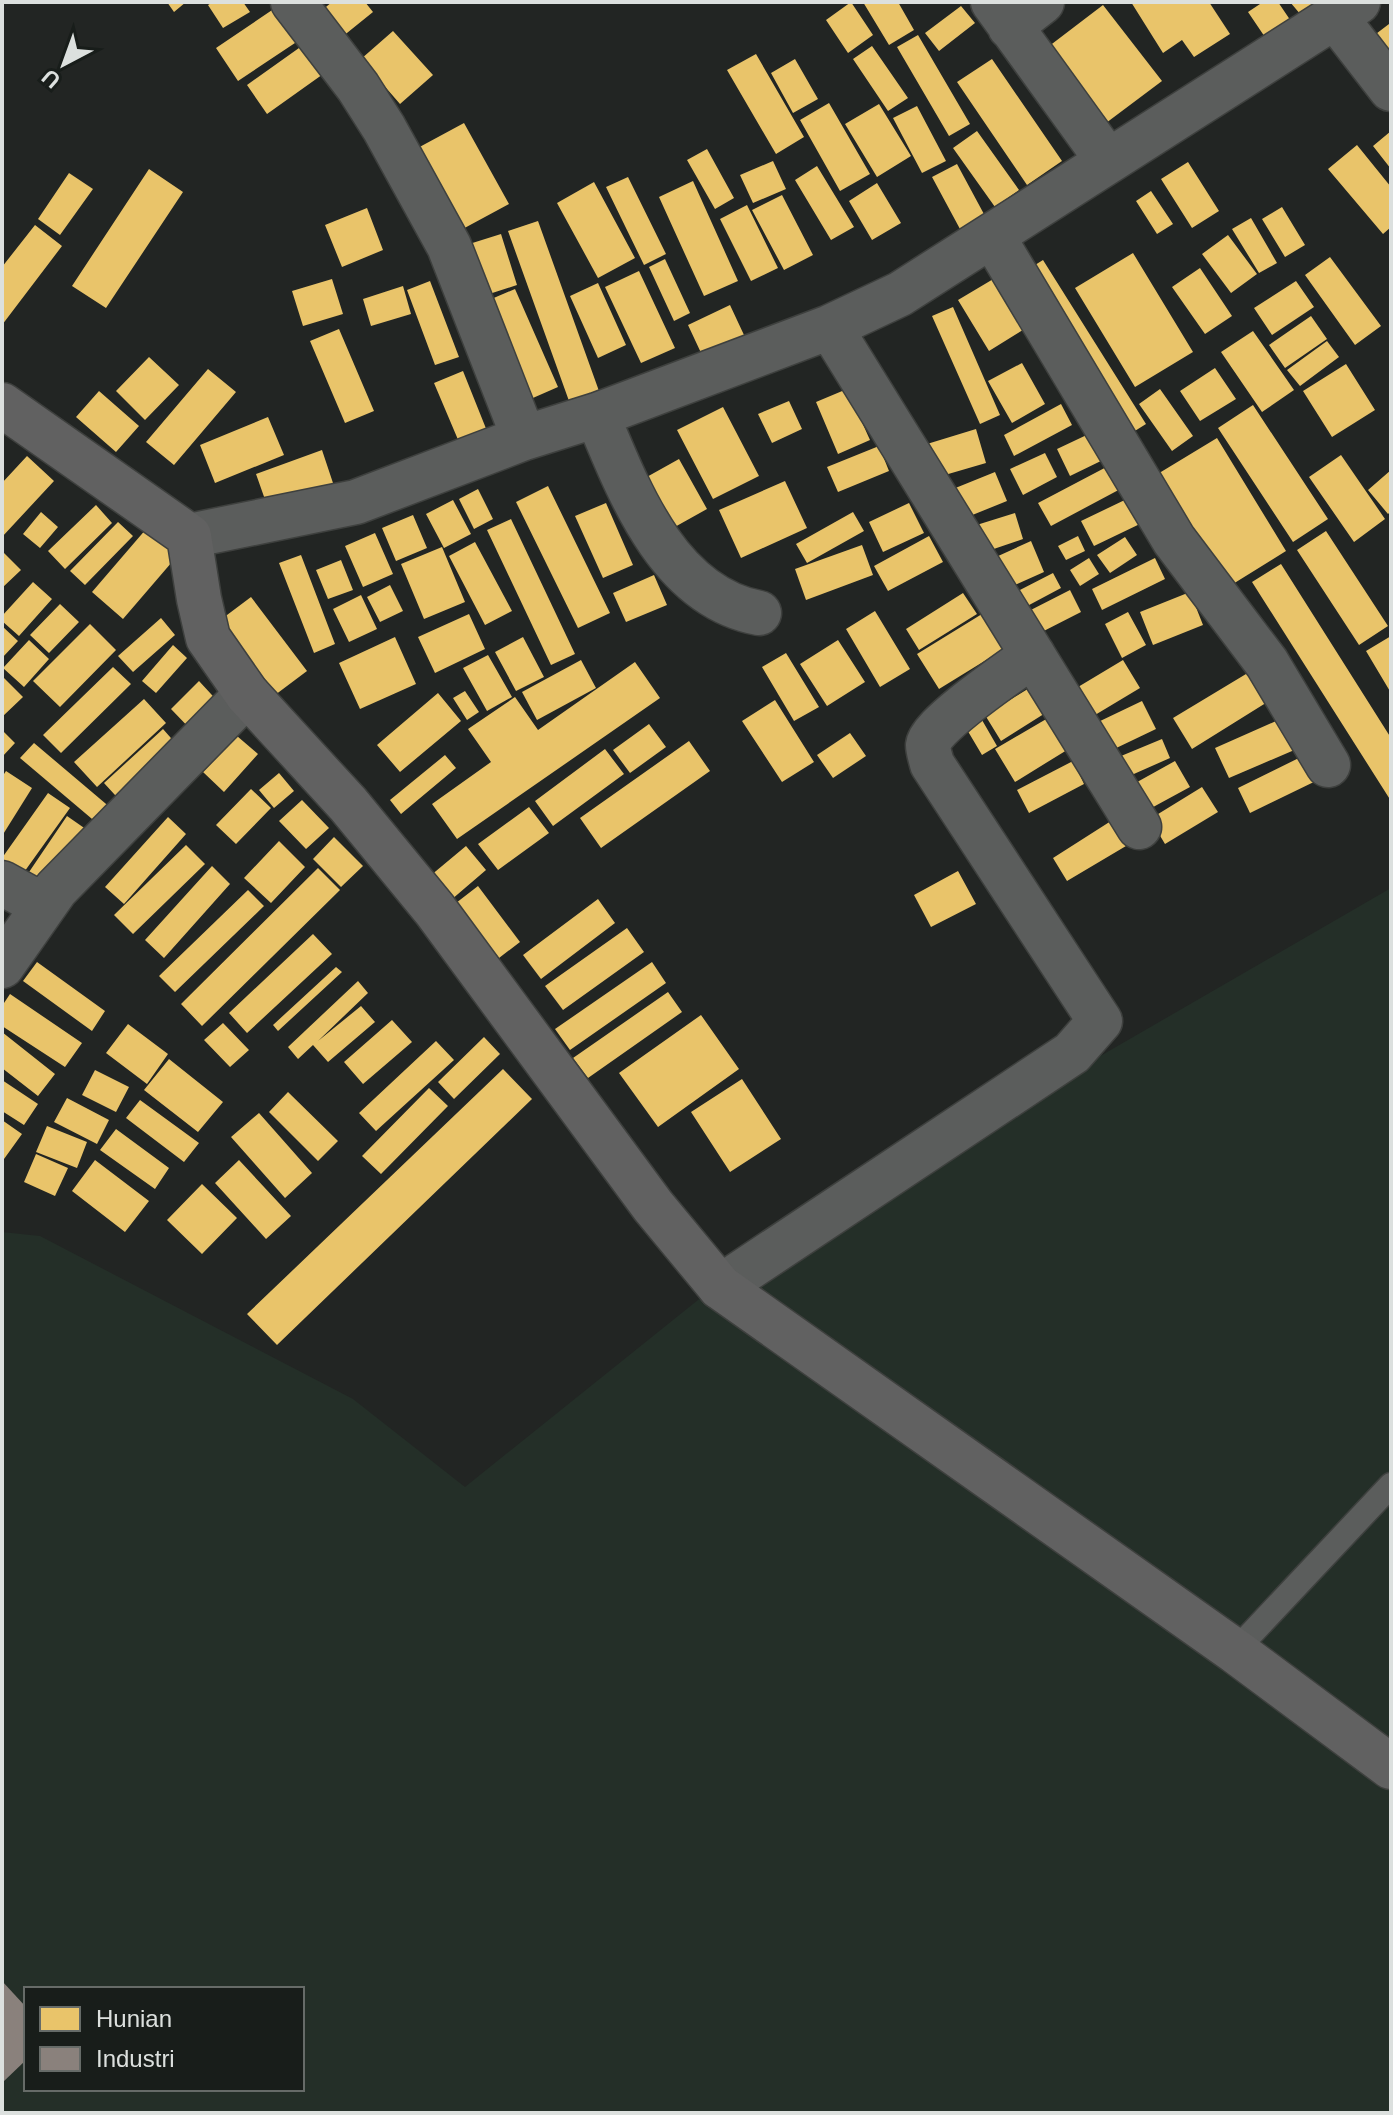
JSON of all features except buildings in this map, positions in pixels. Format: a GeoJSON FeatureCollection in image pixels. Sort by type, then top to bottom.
{"type":"FeatureCollection","features":[{"type":"Feature","properties":{"kind":"street"},"geometry":{"type":"LineString","coordinates":[[293,2],[358,87],[449,246],[524,438]]}},
{"type":"Feature","properties":{"kind":"street"},"geometry":{"type":"LineString","coordinates":[[1015,10],[1108,161]]}},
{"type":"Feature","properties":{"kind":"street"},"geometry":{"type":"LineString","coordinates":[[189,536],[356,502],[830,327],[900,294],[993,237],[1347,10],[1391,89]]}},
{"type":"Feature","properties":{"kind":"street"},"geometry":{"type":"LineString","coordinates":[[993,237],[1174,540],[1267,663],[1328,765]]}},
{"type":"Feature","properties":{"kind":"street"},"geometry":{"type":"LineString","coordinates":[[830,327],[1139,827]]}},
{"type":"Feature","properties":{"kind":"street"},"geometry":{"type":"LineString","coordinates":[[2,405],[189,536],[208,638],[247,694],[348,804],[435,910],[653,1206],[720,1287],[1235,1651],[1391,1767]]}},
{"type":"Feature","properties":{"kind":"street"},"geometry":{"type":"LineString","coordinates":[[597,415],[631,495],[649,528],[710,596],[745,611],[759,613]]}},
{"type":"Feature","properties":{"kind":"street"},"geometry":{"type":"LineString","coordinates":[[720,1287],[1072,1053],[1100,1021],[932,764],[928,744],[935,731],[954,714],[1033,655]]}},
{"type":"Feature","properties":{"kind":"street"},"geometry":{"type":"LineString","coordinates":[[2,966],[56,889],[247,694]]}},
{"type":"Feature","properties":{"kind":"street"},"geometry":{"type":"LineString","coordinates":[[2,883],[44,906]]}},
{"type":"Feature","properties":{"kind":"lane"},"geometry":{"type":"LineString","coordinates":[[1235,1651],[1391,1485]]}},
{"type":"Feature","properties":{"kind":"shaded area"},"geometry":{"type":"Polygon","coordinates":[[[1391,888],[1391,2113],[2,2113],[2,1232],[40,1236],[353,1399],[465,1487],[749,1259],[1391,888]]]}}]}
